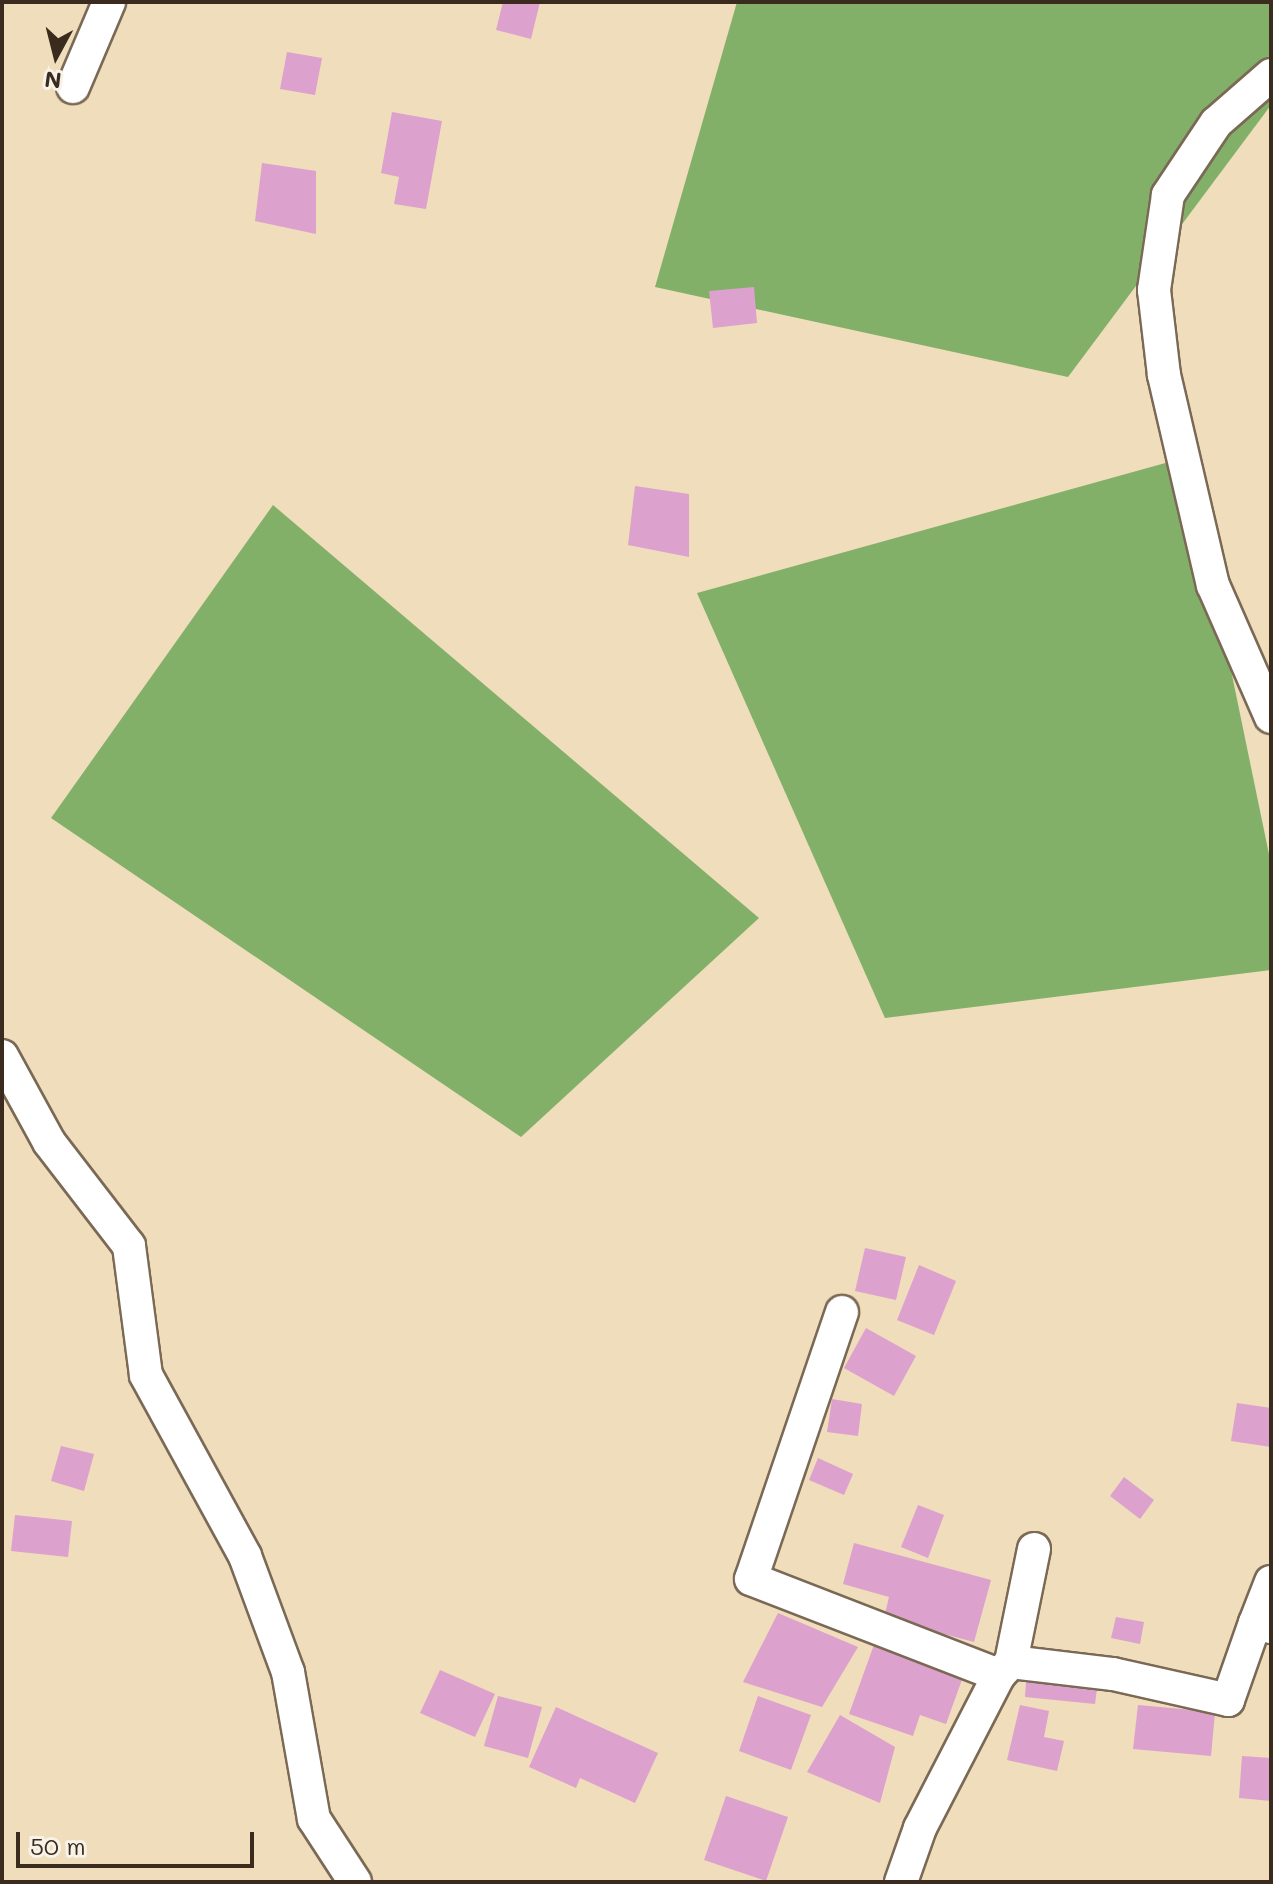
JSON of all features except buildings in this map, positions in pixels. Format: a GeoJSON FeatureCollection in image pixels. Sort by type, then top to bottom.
{"type":"FeatureCollection","features":[{"type":"Feature","properties":{"kind":"street"},"geometry":{"type":"LineString","coordinates":[[73,87],[109,2]]}},
{"type":"Feature","properties":{"kind":"street"},"geometry":{"type":"LineString","coordinates":[[1271,75],[1216,123],[1168,195],[1154,290],[1164,375],[1213,585],[1271,717]]}},
{"type":"Feature","properties":{"kind":"street"},"geometry":{"type":"LineString","coordinates":[[2,1056],[49,1142],[129,1246],[146,1375],[245,1556],[288,1672],[314,1819],[355,1882]]}},
{"type":"Feature","properties":{"kind":"street"},"geometry":{"type":"LineString","coordinates":[[842,1312],[751,1579],[1005,1668],[1113,1674],[1228,1700],[1263,1625],[1271,1582]]}},
{"type":"Feature","properties":{"kind":"street"},"geometry":{"type":"LineString","coordinates":[[901,1882],[920,1828],[1005,1668],[1034,1549]]}},
{"type":"Feature","properties":{"kind":"green space"},"geometry":{"type":"Polygon","coordinates":[[[737,2],[1271,2],[1271,105],[1068,377],[655,287],[737,2]]]}},
{"type":"Feature","properties":{"kind":"green space"},"geometry":{"type":"Polygon","coordinates":[[[1187,457],[1271,864],[1271,970],[885,1018],[697,593],[1187,457]]]}},
{"type":"Feature","properties":{"kind":"green space"},"geometry":{"type":"Polygon","coordinates":[[[273,505],[759,918],[521,1137],[51,818],[273,505]]]}}]}
